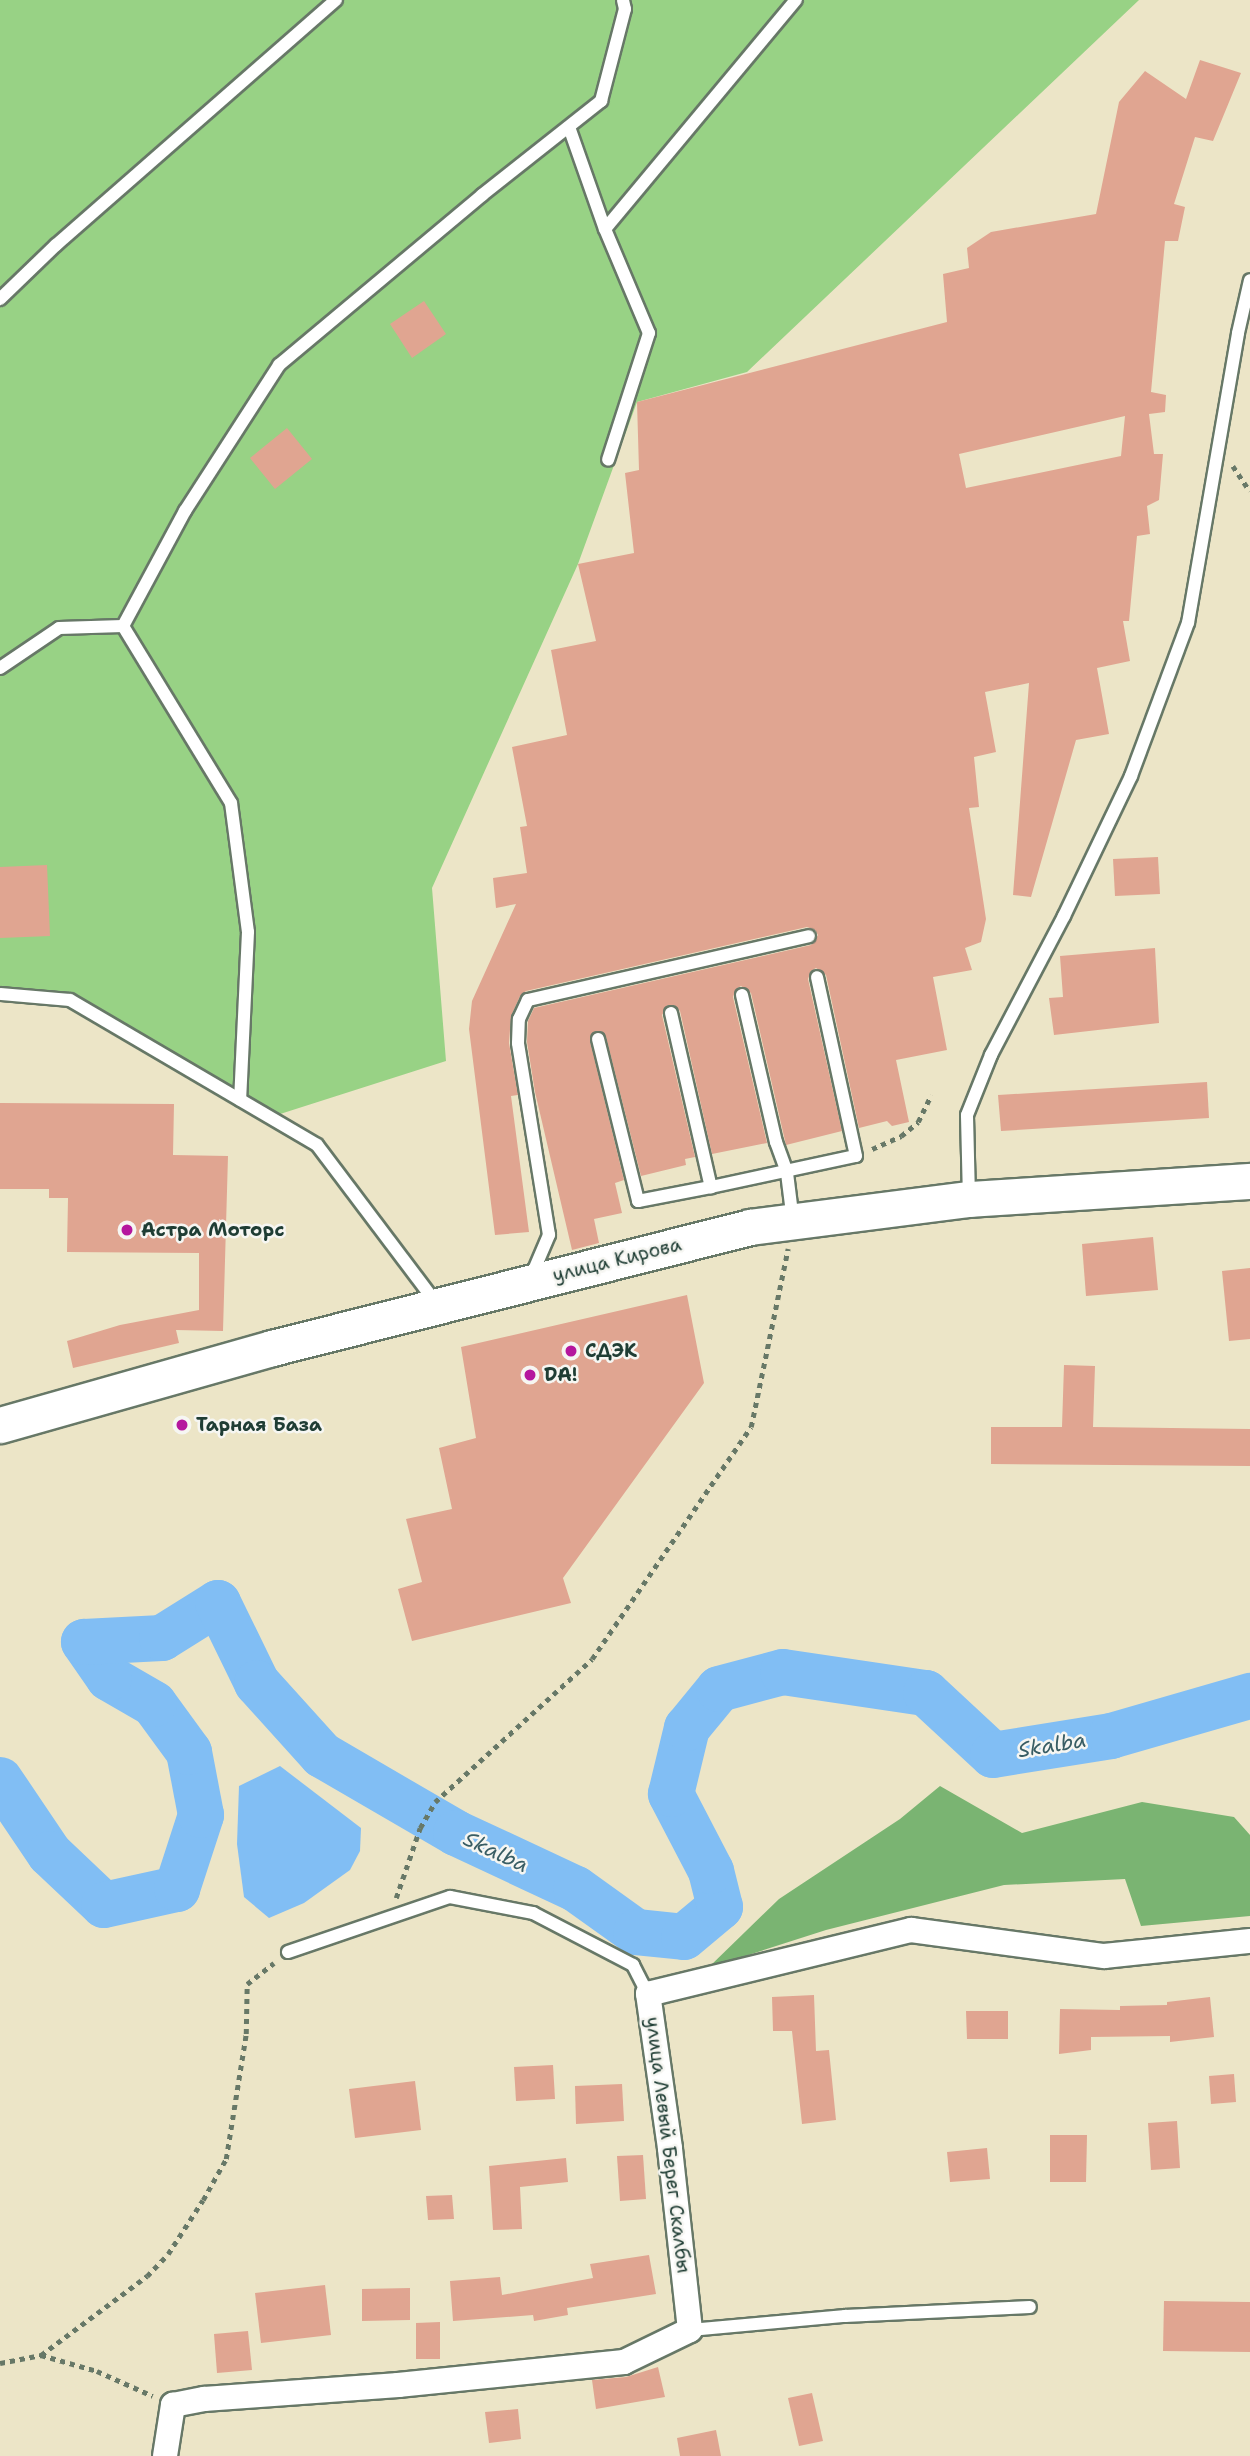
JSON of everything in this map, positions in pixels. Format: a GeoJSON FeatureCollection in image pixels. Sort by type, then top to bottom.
{"type":"FeatureCollection","features":[{"type":"Feature","properties":{"kind":"street","name":"улица Кирова"},"geometry":{"type":"LineString","coordinates":[[0,1425],[272,1348],[750,1227],[969,1199],[1250,1181]]}},
{"type":"Feature","properties":{"kind":"street","name":"улица Левый Берег Скалбы"},"geometry":{"type":"LineString","coordinates":[[690,2330],[670,2148],[648,1994],[911,1930],[1104,1956],[1250,1941]]}},
{"type":"Feature","properties":{"kind":"street"},"geometry":{"type":"LineString","coordinates":[[164,2456],[173,2405],[204,2399],[398,2385],[624,2362],[690,2330]]}},
{"type":"Feature","properties":{"kind":"lane"},"geometry":{"type":"LineString","coordinates":[[0,299],[56,246],[336,0]]}},
{"type":"Feature","properties":{"kind":"lane"},"geometry":{"type":"LineString","coordinates":[[123,626],[185,511],[279,365],[601,102],[625,9],[623,0]]}},
{"type":"Feature","properties":{"kind":"lane"},"geometry":{"type":"LineString","coordinates":[[605,229],[796,0]]}},
{"type":"Feature","properties":{"kind":"lane"},"geometry":{"type":"LineString","coordinates":[[569,127],[605,229],[649,333],[608,460]]}},
{"type":"Feature","properties":{"kind":"lane"},"geometry":{"type":"LineString","coordinates":[[969,1199],[967,1115],[991,1055],[1064,916],[1130,776],[1188,623],[1233,358],[1250,280]]}},
{"type":"Feature","properties":{"kind":"lane"},"geometry":{"type":"LineString","coordinates":[[0,668],[59,628],[123,626]]}},
{"type":"Feature","properties":{"kind":"lane"},"geometry":{"type":"LineString","coordinates":[[123,626],[230,803],[248,932],[240,1100]]}},
{"type":"Feature","properties":{"kind":"lane"},"geometry":{"type":"LineString","coordinates":[[529,1283],[549,1235],[518,1043],[519,1019],[528,1000],[809,936]]}},
{"type":"Feature","properties":{"kind":"lane"},"geometry":{"type":"LineString","coordinates":[[598,1039],[638,1201],[787,1173],[856,1156],[817,977]]}},
{"type":"Feature","properties":{"kind":"lane"},"geometry":{"type":"LineString","coordinates":[[0,994],[70,1000],[317,1145],[438,1306]]}},
{"type":"Feature","properties":{"kind":"lane"},"geometry":{"type":"LineString","coordinates":[[742,995],[776,1142],[787,1173],[793,1221]]}},
{"type":"Feature","properties":{"kind":"lane"},"geometry":{"type":"LineString","coordinates":[[671,1013],[711,1188]]}},
{"type":"Feature","properties":{"kind":"lane"},"geometry":{"type":"LineString","coordinates":[[288,1952],[390,1915],[450,1897],[533,1913],[633,1965],[648,1994]]}},
{"type":"Feature","properties":{"kind":"lane"},"geometry":{"type":"LineString","coordinates":[[690,2330],[845,2316],[1030,2307]]}},
{"type":"Feature","properties":{"kind":"path"},"geometry":{"type":"LineString","coordinates":[[856,1156],[901,1136],[918,1122],[931,1095]]}},
{"type":"Feature","properties":{"kind":"path"},"geometry":{"type":"LineString","coordinates":[[390,1915],[420,1828],[435,1802],[592,1660],[751,1427],[793,1221]]}},
{"type":"Feature","properties":{"kind":"path"},"geometry":{"type":"LineString","coordinates":[[0,2363],[41,2355],[147,2276],[169,2254],[204,2200],[226,2159],[245,2045],[247,1984],[288,1952]]}},
{"type":"Feature","properties":{"kind":"path"},"geometry":{"type":"LineString","coordinates":[[41,2355],[97,2371],[173,2405]]}},
{"type":"Feature","properties":{"kind":"green space"},"geometry":{"type":"Polygon","coordinates":[[[0,0],[1139,0],[747,372],[637,402],[578,564],[432,888],[446,1061],[277,1115],[70,1000],[0,994],[0,0]]]}},
{"type":"Feature","properties":{"kind":"green space"},"geometry":{"type":"Polygon","coordinates":[[[940,1786],[1022,1833],[1142,1802],[1234,1817],[1250,1835],[1250,1916],[1141,1926],[1125,1879],[1004,1885],[826,1930],[708,1968],[779,1899],[900,1819],[940,1786]]]}},
{"type":"Feature","properties":{"kind":"water"},"geometry":{"type":"Polygon","coordinates":[[[280,1766],[361,1828],[360,1851],[350,1870],[304,1903],[269,1918],[244,1897],[237,1844],[239,1786],[280,1766]]]}},
{"type":"Feature","properties":{"kind":"building"},"geometry":{"type":"Polygon","coordinates":[[[1200,60],[1241,73],[1213,141],[1195,137],[1174,204],[1185,207],[1178,241],[1165,241],[1151,392],[1166,395],[1165,412],[1149,414],[1154,454],[1163,454],[1159,500],[1147,506],[1150,534],[1137,536],[1129,621],[1123,621],[1130,661],[1097,668],[1109,734],[1076,740],[1031,897],[1013,895],[1029,683],[985,692],[996,752],[974,757],[979,807],[969,808],[986,919],[981,942],[965,948],[972,970],[933,977],[947,1050],[896,1060],[909,1122],[892,1126],[887,1121],[859,1128],[826,975],[816,968],[811,971],[808,979],[842,1131],[786,1145],[751,993],[741,986],[736,989],[733,997],[767,1143],[712,1154],[680,1011],[674,1005],[668,1005],[662,1015],[695,1157],[685,1159],[686,1165],[641,1176],[606,1037],[601,1031],[595,1031],[590,1041],[624,1180],[615,1183],[622,1213],[594,1219],[599,1243],[572,1250],[535,1092],[527,1042],[528,1021],[534,1008],[811,945],[818,935],[815,930],[807,927],[526,991],[520,996],[511,1016],[509,1043],[518,1095],[511,1096],[529,1232],[495,1235],[469,1029],[472,1001],[516,904],[496,908],[493,878],[527,873],[520,827],[527,826],[512,747],[567,735],[551,650],[596,641],[578,564],[634,553],[625,473],[639,470],[637,402],[947,322],[943,274],[969,268],[967,248],[991,232],[1096,214],[1119,102],[1145,71],[1186,99],[1200,60]],[[1125,416],[959,454],[966,488],[1121,456],[1125,416]]]}},
{"type":"Feature","properties":{"kind":"building"},"geometry":{"type":"Polygon","coordinates":[[[424,301],[446,334],[412,358],[390,324],[424,301]]]}},
{"type":"Feature","properties":{"kind":"building"},"geometry":{"type":"Polygon","coordinates":[[[287,428],[312,459],[275,489],[250,458],[287,428]]]}},
{"type":"Feature","properties":{"kind":"building"},"geometry":{"type":"Polygon","coordinates":[[[1158,857],[1160,894],[1115,896],[1113,859],[1158,857]]]}},
{"type":"Feature","properties":{"kind":"building"},"geometry":{"type":"Polygon","coordinates":[[[47,865],[50,936],[0,938],[0,867],[47,865]]]}},
{"type":"Feature","properties":{"kind":"building"},"geometry":{"type":"Polygon","coordinates":[[[1155,948],[1159,1023],[1054,1035],[1049,998],[1063,997],[1060,956],[1155,948]]]}},
{"type":"Feature","properties":{"kind":"building"},"geometry":{"type":"Polygon","coordinates":[[[1207,1082],[1209,1118],[1001,1131],[998,1095],[1207,1082]]]}},
{"type":"Feature","properties":{"kind":"building"},"geometry":{"type":"Polygon","coordinates":[[[0,1103],[174,1104],[173,1155],[228,1156],[223,1331],[176,1330],[179,1343],[73,1368],[67,1341],[120,1325],[199,1310],[199,1253],[67,1252],[68,1198],[49,1198],[49,1189],[0,1189],[0,1103]]]}},
{"type":"Feature","properties":{"kind":"building"},"geometry":{"type":"Polygon","coordinates":[[[1153,1237],[1158,1290],[1086,1296],[1082,1244],[1153,1237]]]}},
{"type":"Feature","properties":{"kind":"building"},"geometry":{"type":"Polygon","coordinates":[[[1250,1268],[1250,1339],[1229,1341],[1222,1271],[1250,1268]]]}},
{"type":"Feature","properties":{"kind":"building"},"geometry":{"type":"Polygon","coordinates":[[[687,1295],[704,1383],[563,1578],[571,1603],[412,1641],[398,1589],[422,1582],[406,1519],[452,1509],[439,1448],[476,1438],[461,1347],[687,1295]]]}},
{"type":"Feature","properties":{"kind":"building"},"geometry":{"type":"Polygon","coordinates":[[[1064,1365],[1095,1366],[1093,1427],[1250,1429],[1250,1466],[991,1464],[991,1427],[1062,1427],[1064,1365]]]}},
{"type":"Feature","properties":{"kind":"building"},"geometry":{"type":"Polygon","coordinates":[[[814,1995],[816,2051],[829,2050],[836,2120],[802,2124],[792,2031],[773,2031],[772,1997],[814,1995]]]}},
{"type":"Feature","properties":{"kind":"building"},"geometry":{"type":"Polygon","coordinates":[[[1210,1997],[1214,2037],[1170,2042],[1170,2036],[1091,2037],[1091,2050],[1059,2054],[1060,2009],[1120,2010],[1120,2006],[1167,2005],[1167,2002],[1210,1997]]]}},
{"type":"Feature","properties":{"kind":"building"},"geometry":{"type":"Polygon","coordinates":[[[966,2011],[1008,2011],[1008,2039],[967,2039],[966,2011]]]}},
{"type":"Feature","properties":{"kind":"building"},"geometry":{"type":"Polygon","coordinates":[[[553,2065],[555,2099],[516,2101],[514,2067],[553,2065]]]}},
{"type":"Feature","properties":{"kind":"building"},"geometry":{"type":"Polygon","coordinates":[[[1234,2074],[1236,2102],[1211,2104],[1209,2076],[1234,2074]]]}},
{"type":"Feature","properties":{"kind":"building"},"geometry":{"type":"Polygon","coordinates":[[[415,2081],[421,2130],[355,2138],[349,2089],[415,2081]]]}},
{"type":"Feature","properties":{"kind":"building"},"geometry":{"type":"Polygon","coordinates":[[[622,2084],[624,2121],[576,2124],[575,2086],[622,2084]]]}},
{"type":"Feature","properties":{"kind":"building"},"geometry":{"type":"Polygon","coordinates":[[[1177,2121],[1180,2168],[1151,2170],[1148,2123],[1177,2121]]]}},
{"type":"Feature","properties":{"kind":"building"},"geometry":{"type":"Polygon","coordinates":[[[1050,2135],[1087,2135],[1086,2182],[1050,2182],[1050,2135]]]}},
{"type":"Feature","properties":{"kind":"building"},"geometry":{"type":"Polygon","coordinates":[[[987,2148],[990,2179],[950,2182],[947,2152],[987,2148]]]}},
{"type":"Feature","properties":{"kind":"building"},"geometry":{"type":"Polygon","coordinates":[[[643,2155],[646,2199],[620,2201],[617,2156],[643,2155]]]}},
{"type":"Feature","properties":{"kind":"building"},"geometry":{"type":"Polygon","coordinates":[[[566,2158],[568,2182],[520,2187],[522,2229],[493,2230],[489,2166],[566,2158]]]}},
{"type":"Feature","properties":{"kind":"building"},"geometry":{"type":"Polygon","coordinates":[[[452,2195],[454,2219],[428,2220],[426,2196],[452,2195]]]}},
{"type":"Feature","properties":{"kind":"building"},"geometry":{"type":"Polygon","coordinates":[[[649,2255],[656,2294],[567,2308],[568,2315],[534,2321],[533,2315],[453,2321],[450,2281],[500,2277],[502,2295],[593,2278],[590,2264],[649,2255]]]}},
{"type":"Feature","properties":{"kind":"building"},"geometry":{"type":"Polygon","coordinates":[[[325,2285],[331,2335],[261,2343],[255,2293],[325,2285]]]}},
{"type":"Feature","properties":{"kind":"building"},"geometry":{"type":"Polygon","coordinates":[[[410,2288],[410,2320],[362,2321],[362,2289],[410,2288]]]}},
{"type":"Feature","properties":{"kind":"building"},"geometry":{"type":"Polygon","coordinates":[[[1164,2301],[1250,2302],[1250,2352],[1163,2351],[1164,2301]]]}},
{"type":"Feature","properties":{"kind":"building"},"geometry":{"type":"Polygon","coordinates":[[[440,2322],[440,2359],[416,2359],[416,2323],[440,2322]]]}},
{"type":"Feature","properties":{"kind":"building"},"geometry":{"type":"Polygon","coordinates":[[[248,2331],[252,2370],[217,2373],[214,2334],[248,2331]]]}},
{"type":"Feature","properties":{"kind":"building"},"geometry":{"type":"Polygon","coordinates":[[[658,2367],[665,2397],[596,2409],[592,2380],[626,2377],[658,2367]]]}},
{"type":"Feature","properties":{"kind":"building"},"geometry":{"type":"Polygon","coordinates":[[[812,2393],[823,2441],[799,2446],[788,2398],[812,2393]]]}},
{"type":"Feature","properties":{"kind":"building"},"geometry":{"type":"Polygon","coordinates":[[[518,2409],[521,2439],[489,2443],[485,2412],[518,2409]]]}},
{"type":"Feature","properties":{"kind":"building"},"geometry":{"type":"Polygon","coordinates":[[[716,2430],[721,2456],[680,2456],[677,2438],[716,2430]]]}},
{"type":"Feature","properties":{"kind":"waterway","name":"Skalba"},"geometry":{"type":"LineString","coordinates":[[0,1780],[50,1854],[104,1905],[177,1889],[201,1815],[189,1752],[154,1704],[109,1678],[84,1642],[162,1638],[218,1603],[257,1683],[322,1755],[456,1833],[576,1889],[636,1932],[684,1937],[720,1907],[711,1871],[671,1794],[687,1728],[719,1689],[783,1672],[926,1693],[993,1755],[1111,1736],[1250,1696]]}},
{"type":"Feature","properties":{"kind":"place","name":"Астра Моторс"},"geometry":{"type":"Point","coordinates":[127,1230]}},
{"type":"Feature","properties":{"kind":"place","name":"СДЭК"},"geometry":{"type":"Point","coordinates":[571,1351]}},
{"type":"Feature","properties":{"kind":"place","name":"DA!"},"geometry":{"type":"Point","coordinates":[530,1375]}},
{"type":"Feature","properties":{"kind":"place","name":"Тарная База"},"geometry":{"type":"Point","coordinates":[182,1425]}}]}
